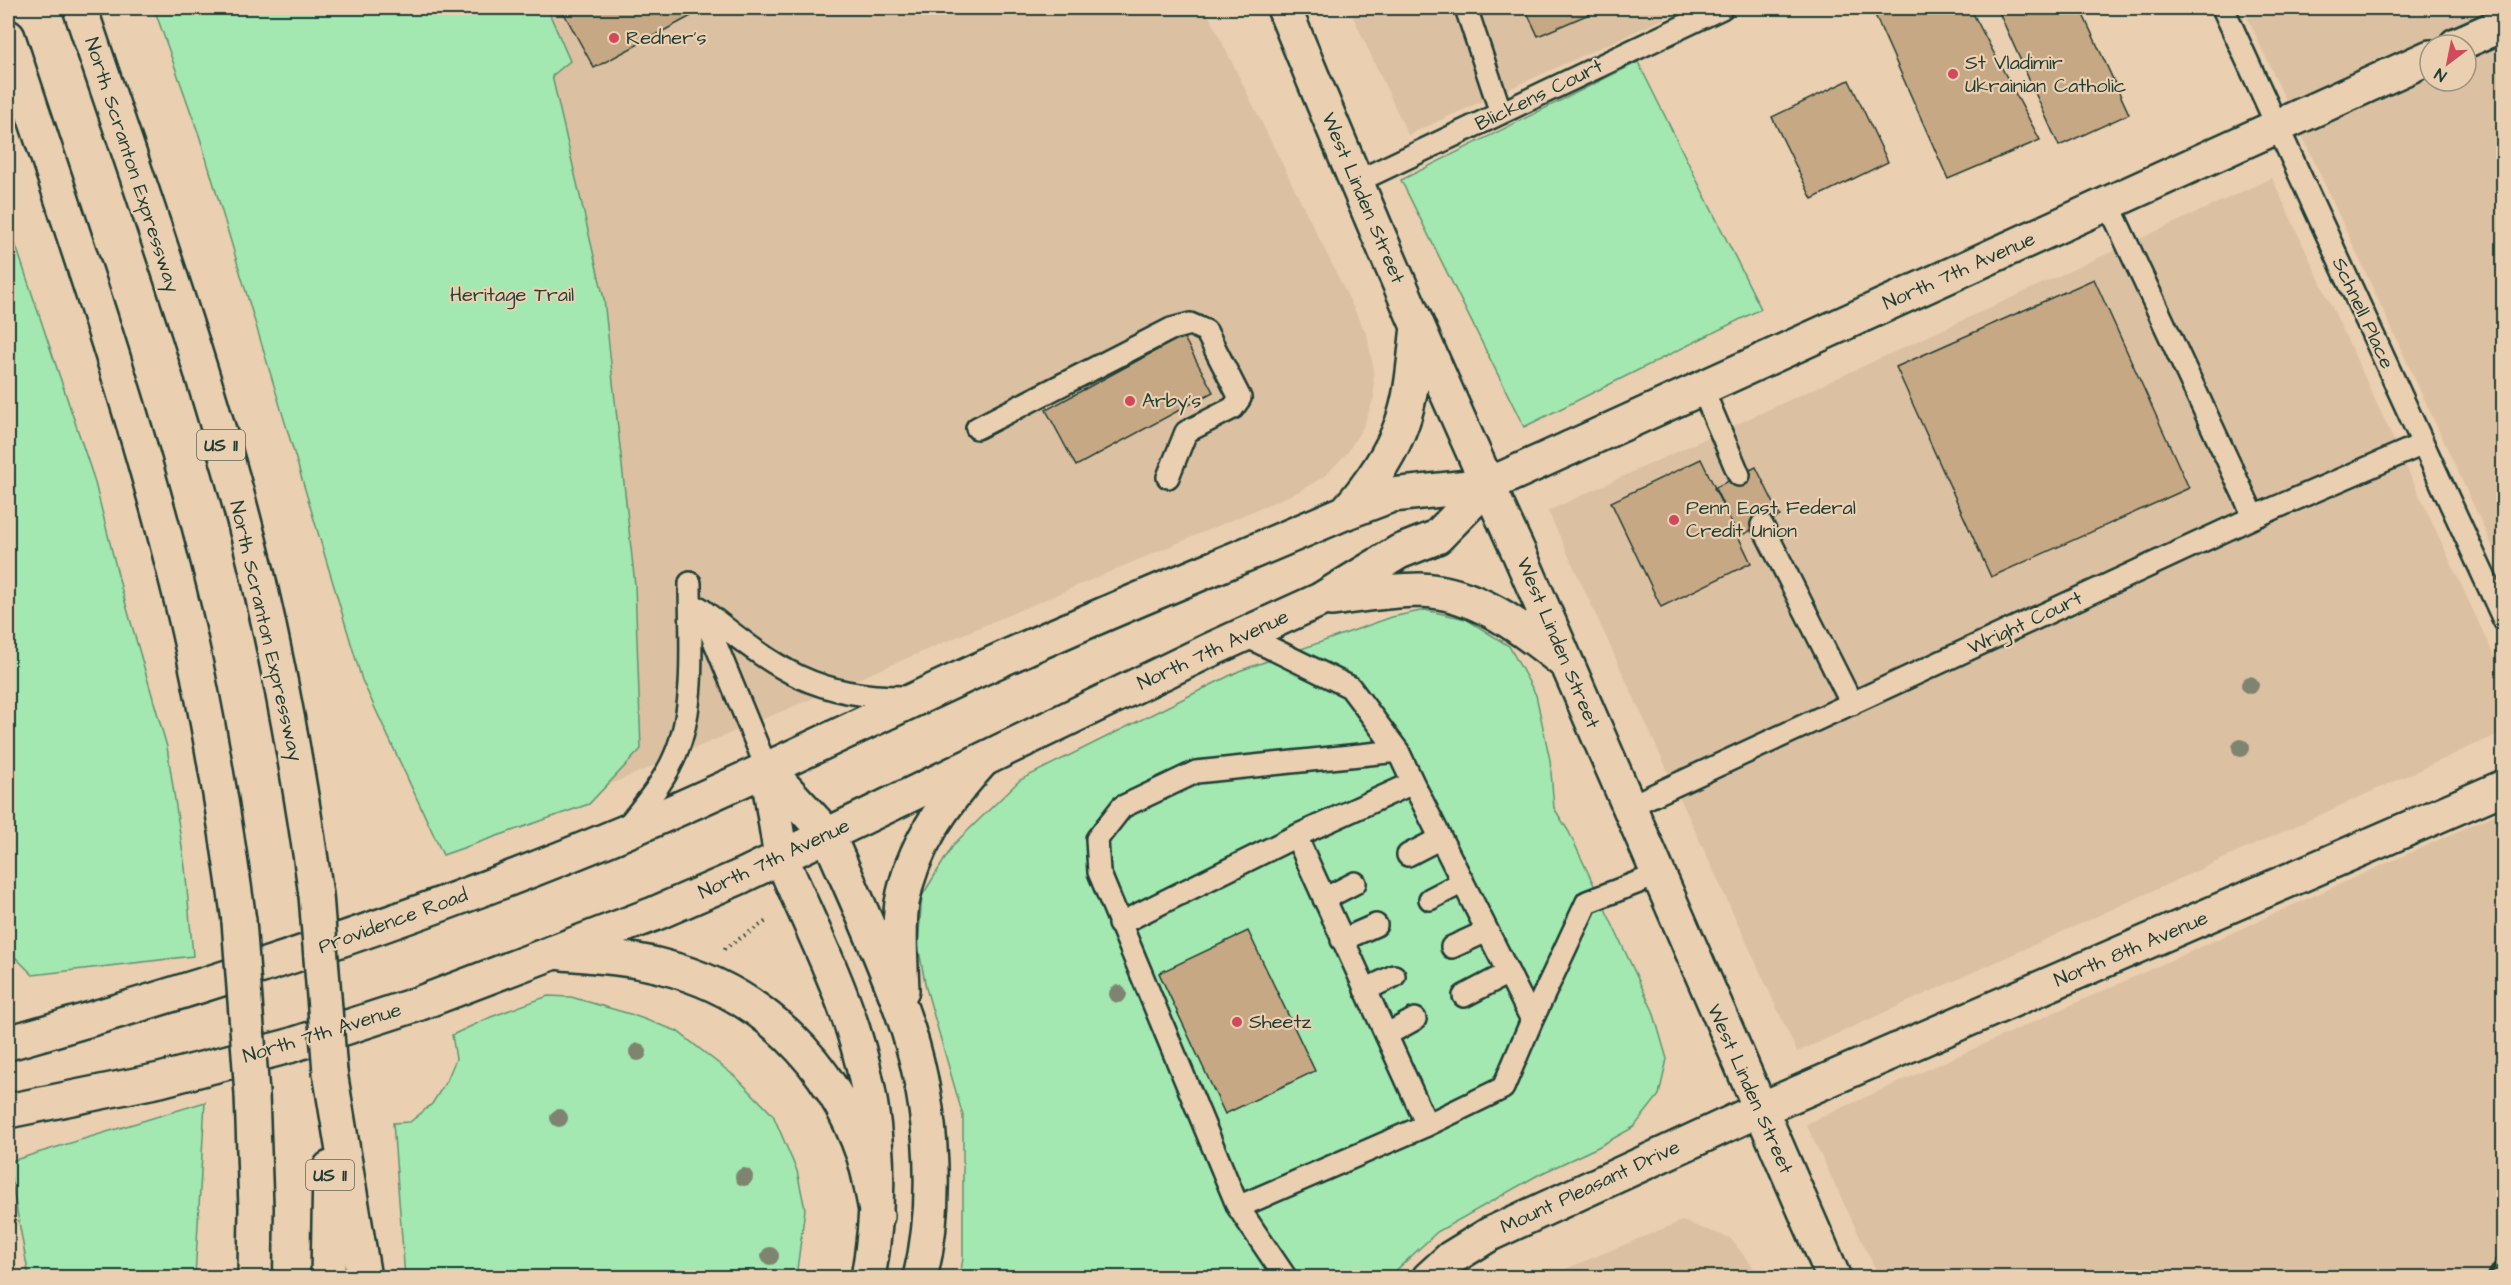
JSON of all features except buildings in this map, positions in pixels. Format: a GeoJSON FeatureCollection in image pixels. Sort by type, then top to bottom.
{"type":"FeatureCollection","features":[{"type":"Feature","properties":{"kind":"main road","name":"North Scranton Expressway"},"geometry":{"type":"LineString","coordinates":[[80,8],[183,316],[256,570],[282,683],[316,895],[330,1072],[328,1278]]}},
{"type":"Feature","properties":{"kind":"main road","name":"West Linden Street"},"geometry":{"type":"LineString","coordinates":[[1284,8],[1418,327],[1833,1278]]}},
{"type":"Feature","properties":{"kind":"main road"},"geometry":{"type":"LineString","coordinates":[[2478,35],[2504,24]]}},
{"type":"Feature","properties":{"kind":"main road"},"geometry":{"type":"LineString","coordinates":[[8,37],[107,340],[179,589],[206,710],[224,810],[239,921],[252,1094],[256,1208],[255,1278]]}},
{"type":"Feature","properties":{"kind":"main road","name":"North 7th Avenue"},"geometry":{"type":"LineString","coordinates":[[767,769],[1037,643],[1344,513],[1392,495],[1488,485],[2418,62]]}},
{"type":"Feature","properties":{"kind":"main road"},"geometry":{"type":"LineString","coordinates":[[1344,513],[1366,490],[1393,446],[1400,429],[1409,391],[1418,327]]}},
{"type":"Feature","properties":{"kind":"main road","name":"North 7th Avenue"},"geometry":{"type":"LineString","coordinates":[[8,1111],[160,1080],[289,1046],[415,1005],[654,914],[828,835],[1320,600],[1399,552],[1437,537],[1488,485]]}},
{"type":"Feature","properties":{"kind":"main road"},"geometry":{"type":"LineString","coordinates":[[1320,600],[1411,591],[1456,596],[1489,609],[1520,626],[1567,664]]}},
{"type":"Feature","properties":{"kind":"main road"},"geometry":{"type":"LineString","coordinates":[[903,1013],[900,934],[902,903],[911,871],[922,843],[937,817],[954,792],[982,761]]}},
{"type":"Feature","properties":{"kind":"main road"},"geometry":{"type":"LineString","coordinates":[[767,769],[828,835],[903,1013],[917,1066],[926,1118],[930,1168],[929,1220],[920,1278]]}},
{"type":"Feature","properties":{"kind":"main road"},"geometry":{"type":"LineString","coordinates":[[767,769],[781,857],[835,983],[858,1048],[874,1124],[878,1169],[877,1216],[868,1278]]}},
{"type":"Feature","properties":{"kind":"main road","name":"Providence Road"},"geometry":{"type":"LineString","coordinates":[[8,1042],[162,999],[368,931],[620,834],[767,769]]}},
{"type":"Feature","properties":{"kind":"main road","name":"North 8th Avenue"},"geometry":{"type":"LineString","coordinates":[[1759,1110],[2504,788]]}},
{"type":"Feature","properties":{"kind":"main road"},"geometry":{"type":"LineString","coordinates":[[555,952],[629,960],[664,967],[697,978],[738,998],[787,1033],[813,1060],[834,1090],[852,1125],[865,1160],[877,1216]]}},
{"type":"Feature","properties":{"kind":"main road"},"geometry":{"type":"LineString","coordinates":[[330,1072],[364,1278]]}},
{"type":"Feature","properties":{"kind":"main road","name":"Mount Pleasant Drive"},"geometry":{"type":"LineString","coordinates":[[1429,1278],[1451,1258],[1490,1234],[1759,1110]]}},
{"type":"Feature","properties":{"kind":"lane"},"geometry":{"type":"LineString","coordinates":[[1466,8],[1501,113]]}},
{"type":"Feature","properties":{"kind":"lane","name":"Blickens Court"},"geometry":{"type":"LineString","coordinates":[[1356,182],[1722,8]]}},
{"type":"Feature","properties":{"kind":"lane","name":"Schnell Place"},"geometry":{"type":"LineString","coordinates":[[2223,8],[2504,620]]}},
{"type":"Feature","properties":{"kind":"lane"},"geometry":{"type":"LineString","coordinates":[[2108,203],[2254,518]]}},
{"type":"Feature","properties":{"kind":"lane"},"geometry":{"type":"LineString","coordinates":[[977,429],[1171,329],[1190,324],[1206,331],[1240,398],[1233,408],[1186,432],[1168,477]]}},
{"type":"Feature","properties":{"kind":"lane"},"geometry":{"type":"LineString","coordinates":[[1702,388],[1739,475]]}},
{"type":"Feature","properties":{"kind":"lane","name":"Wright Court"},"geometry":{"type":"LineString","coordinates":[[1628,807],[2254,518],[2423,444]]}},
{"type":"Feature","properties":{"kind":"lane"},"geometry":{"type":"LineString","coordinates":[[1762,525],[1852,704]]}},
{"type":"Feature","properties":{"kind":"lane"},"geometry":{"type":"LineString","coordinates":[[620,834],[655,790],[678,749],[686,722],[689,697],[690,583],[767,769]]}},
{"type":"Feature","properties":{"kind":"lane"},"geometry":{"type":"LineString","coordinates":[[700,608],[760,655],[807,681],[854,695],[922,697]]}},
{"type":"Feature","properties":{"kind":"lane"},"geometry":{"type":"LineString","coordinates":[[1244,635],[1350,687],[1398,751],[1439,839],[1532,1020]]}},
{"type":"Feature","properties":{"kind":"lane"},"geometry":{"type":"LineString","coordinates":[[1286,1278],[1238,1207],[1099,872],[1097,840],[1122,807],[1196,772],[1398,751]]}},
{"type":"Feature","properties":{"kind":"lane"},"geometry":{"type":"LineString","coordinates":[[1119,924],[1296,836],[1413,783]]}},
{"type":"Feature","properties":{"kind":"lane"},"geometry":{"type":"LineString","coordinates":[[1296,836],[1427,1125]]}},
{"type":"Feature","properties":{"kind":"lane"},"geometry":{"type":"LineString","coordinates":[[1408,855],[1439,839]]}},
{"type":"Feature","properties":{"kind":"lane"},"geometry":{"type":"LineString","coordinates":[[1238,1207],[1427,1125],[1503,1088],[1587,902],[1657,874]]}},
{"type":"Feature","properties":{"kind":"lane"},"geometry":{"type":"LineString","coordinates":[[1430,899],[1463,882]]}},
{"type":"Feature","properties":{"kind":"lane"},"geometry":{"type":"LineString","coordinates":[[1324,898],[1355,883]]}},
{"type":"Feature","properties":{"kind":"lane"},"geometry":{"type":"LineString","coordinates":[[1342,940],[1376,925]]}},
{"type":"Feature","properties":{"kind":"lane"},"geometry":{"type":"LineString","coordinates":[[1452,947],[1487,931]]}},
{"type":"Feature","properties":{"kind":"lane"},"geometry":{"type":"LineString","coordinates":[[1464,996],[1508,973]]}},
{"type":"Feature","properties":{"kind":"lane"},"geometry":{"type":"LineString","coordinates":[[1365,990],[1394,976]]}},
{"type":"Feature","properties":{"kind":"lane"},"geometry":{"type":"LineString","coordinates":[[1386,1035],[1415,1019]]}},
{"type":"Feature","properties":{"kind":"path"},"geometry":{"type":"LineString","coordinates":[[723,950],[772,918]]}},
{"type":"Feature","properties":{"kind":"shaded area"},"geometry":{"type":"Polygon","coordinates":[[[437,8],[1205,8],[1367,335],[1373,366],[1374,398],[1363,427],[1347,453],[1326,475],[1300,491],[599,789],[437,8]]]}},
{"type":"Feature","properties":{"kind":"shaded area"},"geometry":{"type":"Polygon","coordinates":[[[1349,8],[1687,8],[1408,135],[1349,8]]]}},
{"type":"Feature","properties":{"kind":"shaded area"},"geometry":{"type":"Polygon","coordinates":[[[2243,8],[2503,8],[2503,569],[2243,8]]]}},
{"type":"Feature","properties":{"kind":"shaded area"},"geometry":{"type":"Polygon","coordinates":[[[2272,178],[2503,675],[2503,732],[1797,1052],[1548,511],[2272,178]]]}},
{"type":"Feature","properties":{"kind":"shaded area"},"geometry":{"type":"Polygon","coordinates":[[[2503,811],[2503,1277],[1879,1277],[1806,1124],[2503,811]]]}},
{"type":"Feature","properties":{"kind":"shaded area"},"geometry":{"type":"Polygon","coordinates":[[[1682,1221],[1730,1238],[1761,1277],[1546,1277],[1682,1221]]]}},
{"type":"Feature","properties":{"kind":"green space","name":"Heritage Trail"},"geometry":{"type":"Polygon","coordinates":[[[154,8],[547,8],[570,61],[552,76],[604,299],[635,585],[641,749],[589,804],[443,855],[362,680],[200,138],[154,8]]]}},
{"type":"Feature","properties":{"kind":"green space"},"geometry":{"type":"Polygon","coordinates":[[[1638,62],[1761,309],[1524,427],[1401,180],[1638,62]]]}},
{"type":"Feature","properties":{"kind":"green space"},"geometry":{"type":"Polygon","coordinates":[[[8,222],[94,479],[122,591],[167,747],[185,867],[193,956],[33,975],[14,956],[8,939],[8,857],[11,826],[8,776],[8,222]]]}},
{"type":"Feature","properties":{"kind":"green space"},"geometry":{"type":"Polygon","coordinates":[[[1425,610],[1466,619],[1509,646],[1536,695],[1550,760],[1554,808],[1569,832],[1653,1011],[1667,1059],[1659,1095],[1634,1127],[1538,1175],[1437,1232],[1389,1277],[960,1277],[963,1258],[963,1116],[926,988],[918,945],[922,896],[954,844],[1020,780],[1239,671],[1392,617],[1425,610]]]}},
{"type":"Feature","properties":{"kind":"green space"},"geometry":{"type":"Polygon","coordinates":[[[548,996],[571,997],[630,1014],[677,1031],[737,1078],[773,1115],[797,1171],[805,1209],[796,1277],[405,1277],[393,1123],[410,1122],[432,1104],[447,1080],[456,1059],[452,1035],[491,1017],[548,996]]]}},
{"type":"Feature","properties":{"kind":"green space"},"geometry":{"type":"Polygon","coordinates":[[[205,1102],[195,1277],[29,1277],[8,1162],[205,1102]]]}},
{"type":"Feature","properties":{"kind":"railway"},"geometry":{"type":"LineString","coordinates":[[2487,1278],[2504,1250]]}},
{"type":"Feature","properties":{"kind":"place","name":"Redner's"},"geometry":{"type":"Point","coordinates":[614,38]}},
{"type":"Feature","properties":{"kind":"place","name":"St Vladimir Ukrainian Catholic"},"geometry":{"type":"Point","coordinates":[1953,74]}},
{"type":"Feature","properties":{"kind":"place","name":"Arby's"},"geometry":{"type":"Point","coordinates":[1130,401]}},
{"type":"Feature","properties":{"kind":"place","name":"Penn East Federal Credit Union"},"geometry":{"type":"Point","coordinates":[1674,520]}},
{"type":"Feature","properties":{"kind":"place","name":"Sheetz"},"geometry":{"type":"Point","coordinates":[1237,1022]}}]}
